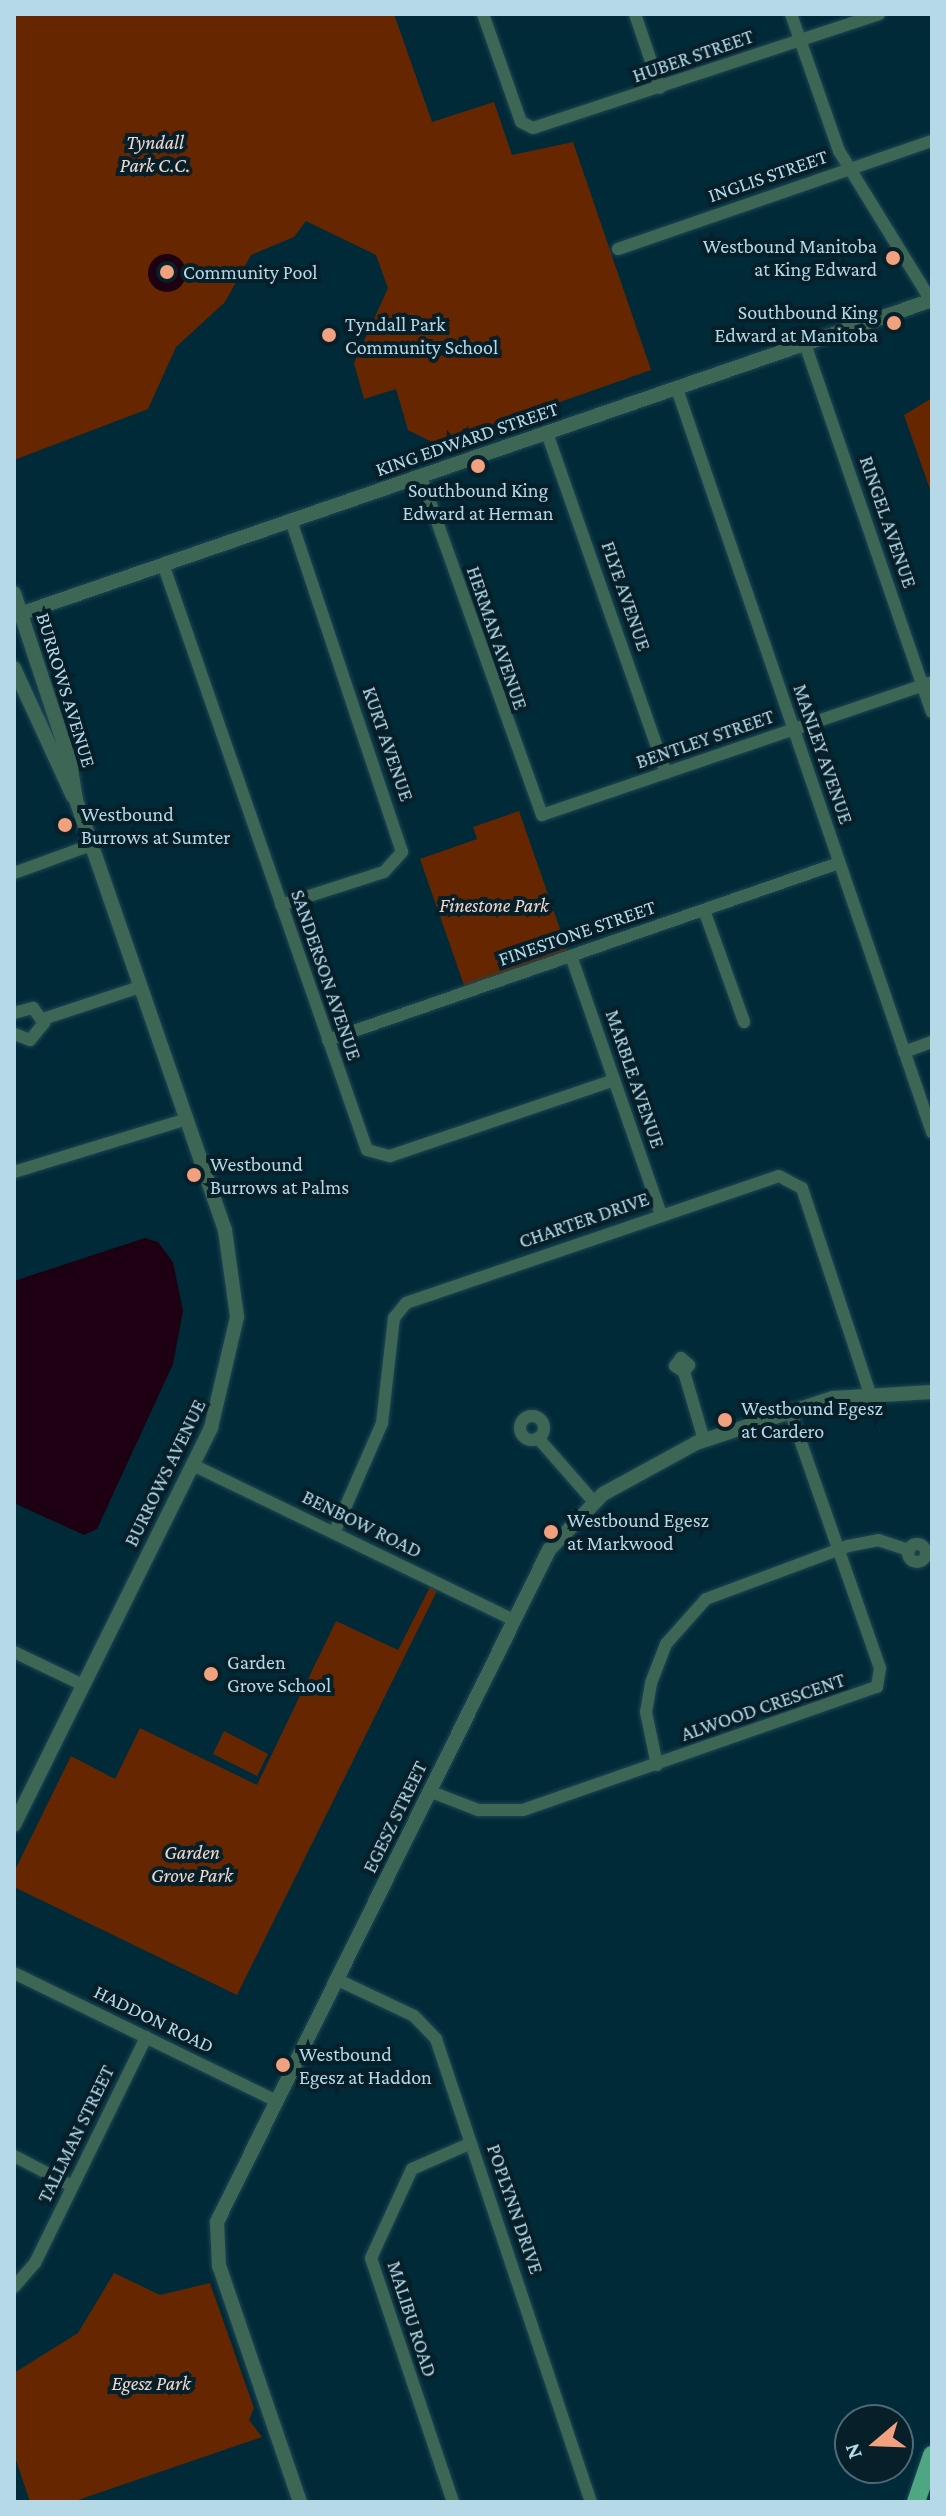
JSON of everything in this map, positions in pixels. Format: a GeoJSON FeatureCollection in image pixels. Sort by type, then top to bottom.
{"type":"FeatureCollection","features":[{"type":"Feature","properties":{"kind":"main road"},"geometry":{"type":"LineString","coordinates":[[922,2497],[932,2455]]}},
{"type":"Feature","properties":{"kind":"street","name":"HUBER STREET"},"geometry":{"type":"LineString","coordinates":[[483,14],[521,122],[533,128],[879,14]]}},
{"type":"Feature","properties":{"kind":"street"},"geometry":{"type":"LineString","coordinates":[[635,14],[660,88]]}},
{"type":"Feature","properties":{"kind":"street"},"geometry":{"type":"LineString","coordinates":[[791,14],[848,170],[932,301]]}},
{"type":"Feature","properties":{"kind":"street","name":"INGLIS STREET"},"geometry":{"type":"LineString","coordinates":[[618,249],[932,141]]}},
{"type":"Feature","properties":{"kind":"street","name":"KING EDWARD STREET"},"geometry":{"type":"LineString","coordinates":[[18,614],[932,301]]}},
{"type":"Feature","properties":{"kind":"street","name":"RINGEL AVENUE"},"geometry":{"type":"LineString","coordinates":[[805,344],[927,683],[932,712]]}},
{"type":"Feature","properties":{"kind":"street","name":"MANLEY AVENUE"},"geometry":{"type":"LineString","coordinates":[[677,389],[932,1132]]}},
{"type":"Feature","properties":{"kind":"street","name":"FLYE AVENUE"},"geometry":{"type":"LineString","coordinates":[[547,433],[666,773]]}},
{"type":"Feature","properties":{"kind":"street","name":"HERMAN AVENUE"},"geometry":{"type":"LineString","coordinates":[[421,477],[536,812]]}},
{"type":"Feature","properties":{"kind":"street","name":"KURT AVENUE"},"geometry":{"type":"LineString","coordinates":[[281,905],[384,872],[402,852],[291,521]]}},
{"type":"Feature","properties":{"kind":"street","name":"SANDERSON AVENUE"},"geometry":{"type":"LineString","coordinates":[[163,564],[362,1142],[382,1157],[614,1080]]}},
{"type":"Feature","properties":{"kind":"street","name":"BURROWS AVENUE"},"geometry":{"type":"LineString","coordinates":[[14,593],[76,800],[230,1247],[237,1317],[221,1404],[16,1817]]}},
{"type":"Feature","properties":{"kind":"street","name":"BURROWS AVENUE"},"geometry":{"type":"LineString","coordinates":[[14,668],[76,800]]}},
{"type":"Feature","properties":{"kind":"street","name":"BENTLEY STREET"},"geometry":{"type":"LineString","coordinates":[[536,812],[666,773],[927,683]]}},
{"type":"Feature","properties":{"kind":"street"},"geometry":{"type":"LineString","coordinates":[[14,873],[91,845]]}},
{"type":"Feature","properties":{"kind":"street","name":"FINESTONE STREET"},"geometry":{"type":"LineString","coordinates":[[328,1040],[839,863]]}},
{"type":"Feature","properties":{"kind":"street"},"geometry":{"type":"LineString","coordinates":[[704,910],[744,1022]]}},
{"type":"Feature","properties":{"kind":"street","name":"MARBLE AVENUE"},"geometry":{"type":"LineString","coordinates":[[571,956],[661,1215]]}},
{"type":"Feature","properties":{"kind":"street"},"geometry":{"type":"LineString","coordinates":[[43,1019],[140,987]]}},
{"type":"Feature","properties":{"kind":"street"},"geometry":{"type":"LineString","coordinates":[[14,1013],[33,1008],[43,1019]]}},
{"type":"Feature","properties":{"kind":"street"},"geometry":{"type":"LineString","coordinates":[[14,1034],[36,1038],[43,1019]]}},
{"type":"Feature","properties":{"kind":"street"},"geometry":{"type":"LineString","coordinates":[[904,1052],[932,1042]]}},
{"type":"Feature","properties":{"kind":"street"},"geometry":{"type":"LineString","coordinates":[[14,1172],[187,1119]]}},
{"type":"Feature","properties":{"kind":"street","name":"CHARTER DRIVE"},"geometry":{"type":"LineString","coordinates":[[334,1533],[382,1423],[400,1308],[779,1176],[798,1180],[869,1391]]}},
{"type":"Feature","properties":{"kind":"street"},"geometry":{"type":"LineString","coordinates":[[684,1372],[704,1440]]}},
{"type":"Feature","properties":{"kind":"street","name":"EGESZ STREET"},"geometry":{"type":"LineString","coordinates":[[300,2502],[215,2249],[221,2206],[338,1980],[549,1550],[594,1502],[651,1463],[704,1440],[790,1411],[869,1391],[932,1392]]}},
{"type":"Feature","properties":{"kind":"street","name":"ALWOOD CRESCENT"},"geometry":{"type":"LineString","coordinates":[[429,1791],[478,1810],[523,1810],[877,1687],[880,1668],[790,1411]]}},
{"type":"Feature","properties":{"kind":"street"},"geometry":{"type":"LineString","coordinates":[[538,1438],[594,1502]]}},
{"type":"Feature","properties":{"kind":"street","name":"BENBOW ROAD"},"geometry":{"type":"LineString","coordinates":[[193,1465],[514,1620]]}},
{"type":"Feature","properties":{"kind":"street"},"geometry":{"type":"LineString","coordinates":[[657,1765],[646,1712],[657,1662],[678,1625],[722,1590],[839,1549],[878,1540],[909,1550]]}},
{"type":"Feature","properties":{"kind":"street"},"geometry":{"type":"LineString","coordinates":[[14,1652],[83,1685]]}},
{"type":"Feature","properties":{"kind":"street","name":"HADDON ROAD"},"geometry":{"type":"LineString","coordinates":[[14,1973],[277,2101]]}},
{"type":"Feature","properties":{"kind":"street","name":"POPLYNN DRIVE"},"geometry":{"type":"LineString","coordinates":[[338,1980],[425,2023],[471,2143],[591,2502]]}},
{"type":"Feature","properties":{"kind":"street","name":"TALLMAN STREET"},"geometry":{"type":"LineString","coordinates":[[14,2287],[35,2263],[146,2037]]}},
{"type":"Feature","properties":{"kind":"street","name":"MALIBU ROAD"},"geometry":{"type":"LineString","coordinates":[[453,2502],[371,2258],[412,2169],[471,2143]]}},
{"type":"Feature","properties":{"kind":"street"},"geometry":{"type":"LineString","coordinates":[[14,2156],[72,2186]]}},
{"type":"Feature","properties":{"kind":"green space","name":"Tyndall Park C.C."},"geometry":{"type":"Polygon","coordinates":[[[14,14],[394,14],[432,122],[494,102],[512,155],[573,142],[651,370],[438,445],[408,430],[396,389],[364,399],[354,363],[388,288],[376,255],[306,221],[294,237],[251,255],[225,302],[176,347],[148,409],[14,460],[14,14]]]}},
{"type":"Feature","properties":{"kind":"green space"},"geometry":{"type":"Polygon","coordinates":[[[932,398],[932,495],[904,415],[932,398]]]}},
{"type":"Feature","properties":{"kind":"green space","name":"Finestone Park"},"geometry":{"type":"Polygon","coordinates":[[[519,811],[568,952],[465,988],[420,859],[477,839],[473,827],[519,811]]]}},
{"type":"Feature","properties":{"kind":"green space","name":"Garden Grove Park"},"geometry":{"type":"Polygon","coordinates":[[[430,1587],[437,1591],[237,1995],[14,1887],[14,1872],[71,1756],[115,1779],[140,1728],[257,1785],[336,1621],[398,1650],[430,1587]]]}},
{"type":"Feature","properties":{"kind":"green space"},"geometry":{"type":"Polygon","coordinates":[[[224,1731],[268,1754],[257,1776],[213,1754],[224,1731]]]}},
{"type":"Feature","properties":{"kind":"green space","name":"Egesz Park"},"geometry":{"type":"Polygon","coordinates":[[[114,2273],[160,2295],[210,2283],[254,2408],[249,2420],[262,2437],[72,2502],[30,2502],[14,2454],[14,2373],[78,2333],[114,2273]]]}},
{"type":"Feature","properties":{"kind":"shaded area","name":"Community Pool"},"geometry":{"type":"Polygon","coordinates":[[[167,254],[180,260],[186,273],[180,286],[167,292],[154,286],[148,273],[154,260],[167,254]]]}},
{"type":"Feature","properties":{"kind":"shaded area"},"geometry":{"type":"Polygon","coordinates":[[[145,1238],[158,1242],[173,1262],[183,1311],[173,1364],[97,1529],[84,1535],[14,1503],[14,1281],[145,1238]]]}},
{"type":"Feature","properties":{"kind":"place","name":"Westbound Manitoba at King Edward"},"geometry":{"type":"Point","coordinates":[893,258]}},
{"type":"Feature","properties":{"kind":"place","name":"Community Pool"},"geometry":{"type":"Point","coordinates":[167,272]}},
{"type":"Feature","properties":{"kind":"place","name":"Southbound King Edward at Manitoba"},"geometry":{"type":"Point","coordinates":[894,323]}},
{"type":"Feature","properties":{"kind":"place","name":"Tyndall Park Community School"},"geometry":{"type":"Point","coordinates":[329,335]}},
{"type":"Feature","properties":{"kind":"place","name":"Southbound King Edward at Herman"},"geometry":{"type":"Point","coordinates":[478,466]}},
{"type":"Feature","properties":{"kind":"place","name":"Westbound Burrows at Sumter"},"geometry":{"type":"Point","coordinates":[65,825]}},
{"type":"Feature","properties":{"kind":"place","name":"Westbound Burrows at Palms"},"geometry":{"type":"Point","coordinates":[194,1175]}},
{"type":"Feature","properties":{"kind":"place","name":"Westbound Egesz at Cardero"},"geometry":{"type":"Point","coordinates":[725,1420]}},
{"type":"Feature","properties":{"kind":"place","name":"Westbound Egesz at Markwood"},"geometry":{"type":"Point","coordinates":[551,1532]}},
{"type":"Feature","properties":{"kind":"place","name":"Garden Grove School"},"geometry":{"type":"Point","coordinates":[211,1674]}},
{"type":"Feature","properties":{"kind":"place","name":"Westbound Egesz at Haddon"},"geometry":{"type":"Point","coordinates":[283,2065]}}]}
